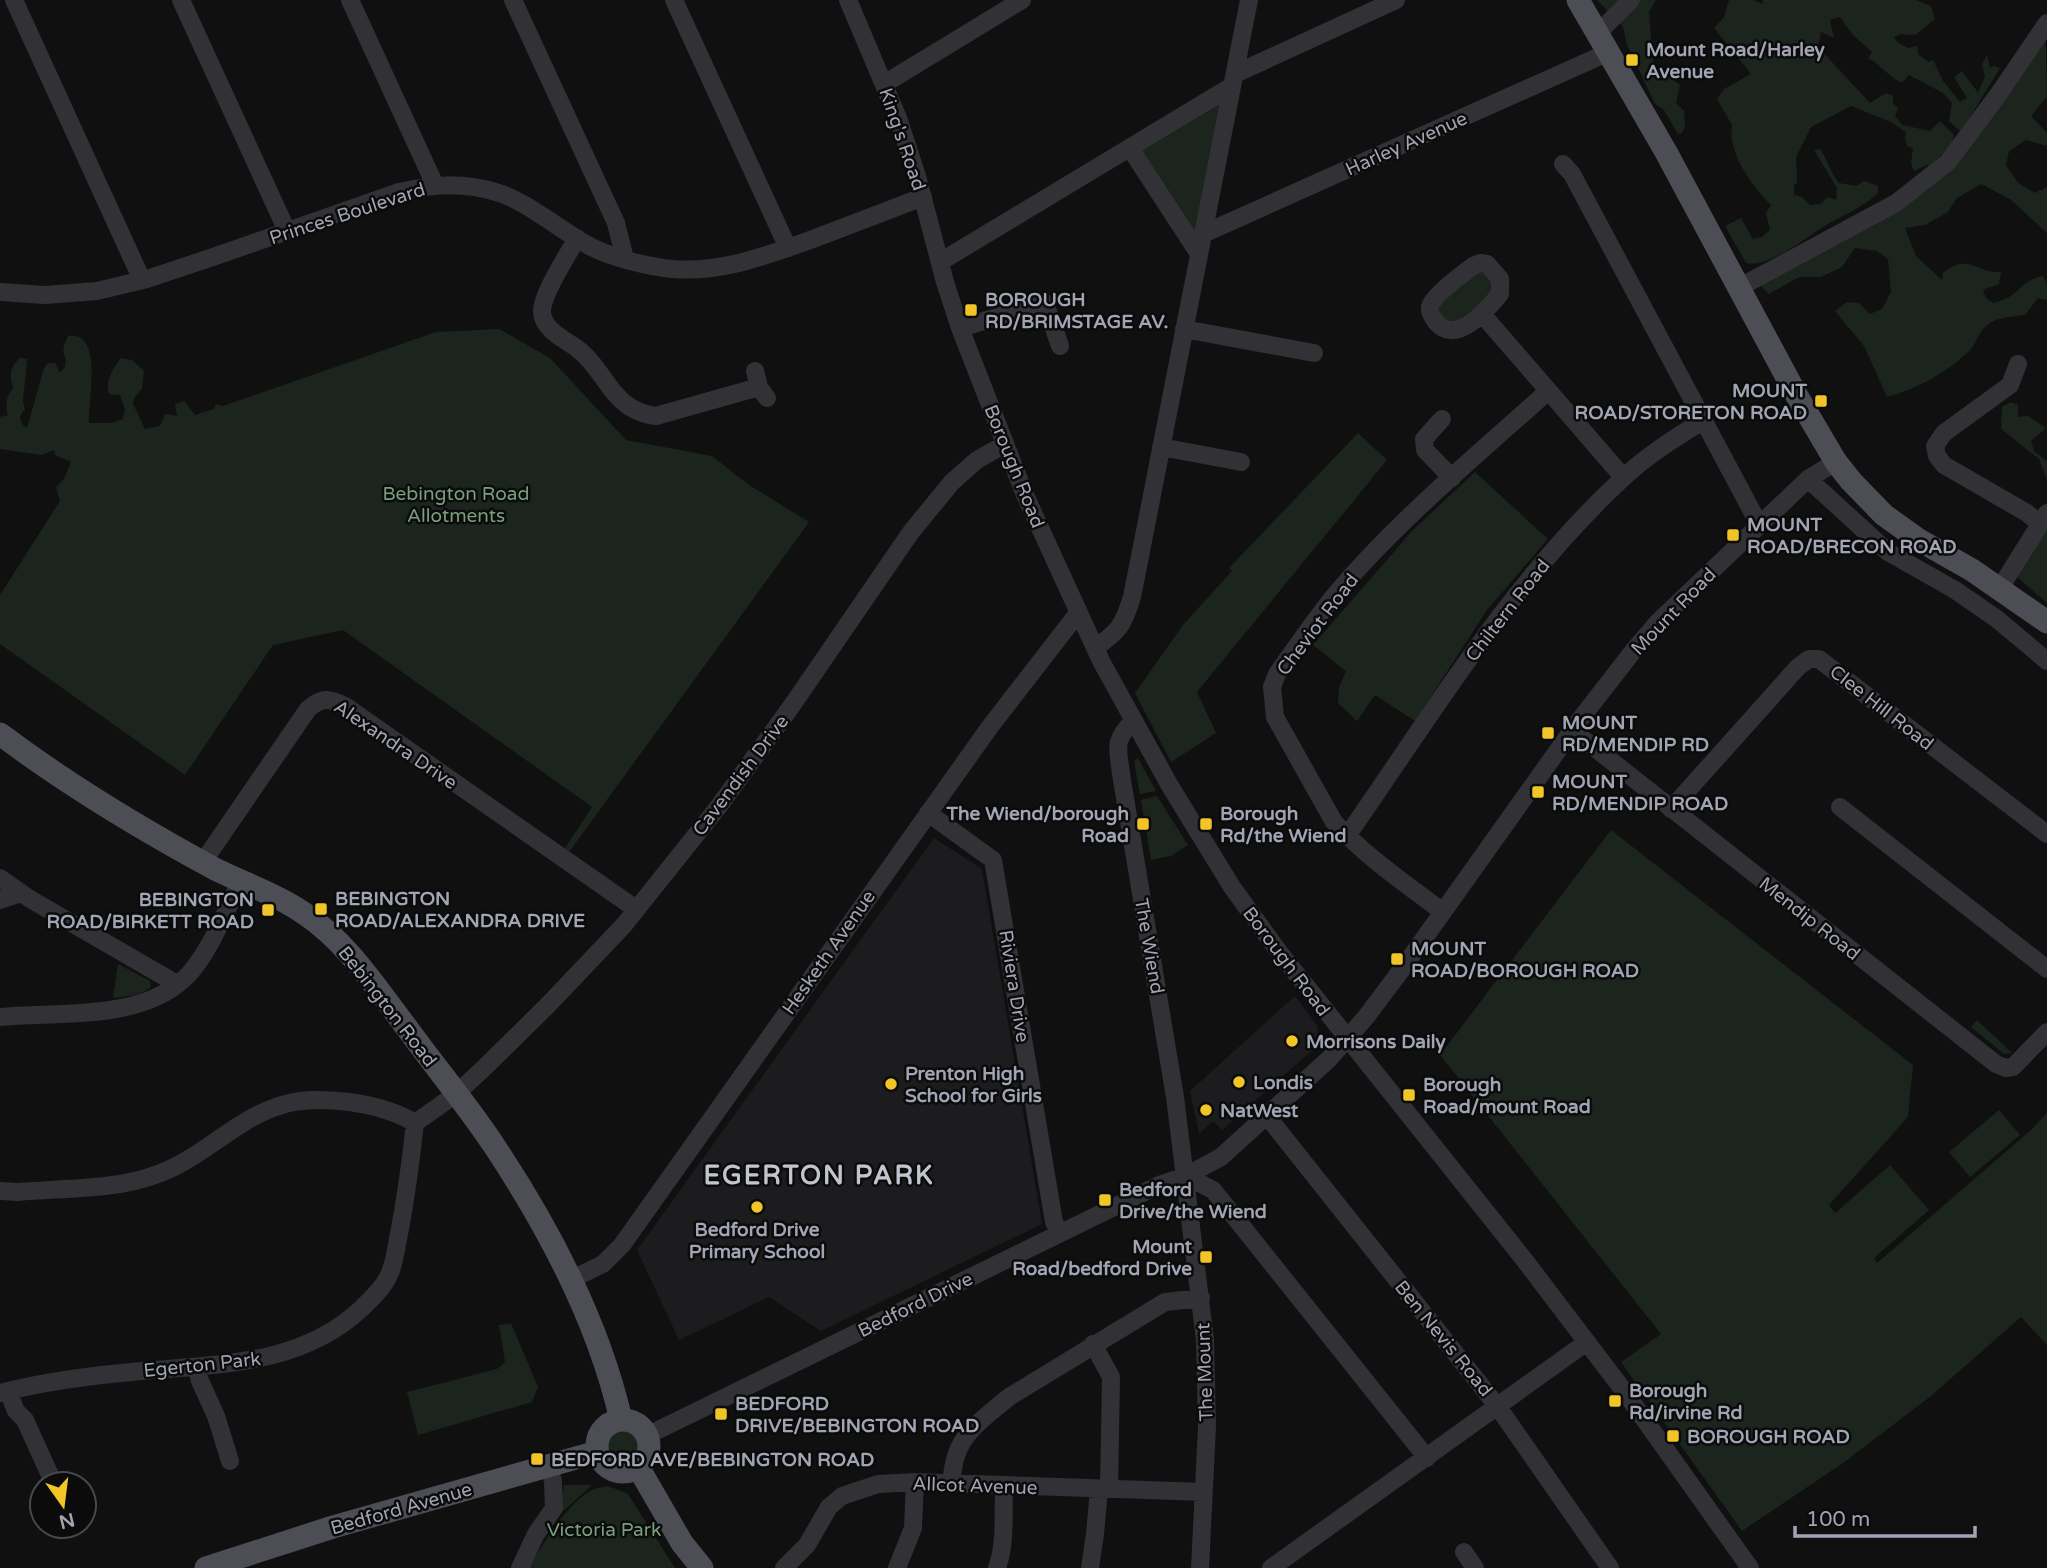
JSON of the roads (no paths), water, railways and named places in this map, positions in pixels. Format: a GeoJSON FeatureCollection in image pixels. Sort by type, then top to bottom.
{"type":"FeatureCollection","features":[{"type":"Feature","properties":{"kind":"main road"},"geometry":{"type":"LineString","coordinates":[[1578,0],[1740,287],[1797,396],[1836,462],[1854,486],[1884,515],[1919,540],[2000,588],[2047,622]]}},
{"type":"Feature","properties":{"kind":"main road","name":"Bebington Road"},"geometry":{"type":"LineString","coordinates":[[0,734],[99,802],[203,862],[305,914],[329,933],[360,967],[495,1147],[530,1204],[570,1280],[602,1353],[621,1420]]}},
{"type":"Feature","properties":{"kind":"main road"},"geometry":{"type":"LineString","coordinates":[[621,1420],[638,1425],[646,1436],[649,1448],[638,1467],[630,1471],[614,1471],[604,1464],[597,1452],[597,1440],[603,1430],[609,1424],[621,1420]]}},
{"type":"Feature","properties":{"kind":"main road","name":"Bedford Avenue"},"geometry":{"type":"LineString","coordinates":[[206,1568],[333,1527],[597,1452]]}},
{"type":"Feature","properties":{"kind":"main road"},"geometry":{"type":"LineString","coordinates":[[638,1467],[682,1543],[702,1568]]}},
{"type":"Feature","properties":{"kind":"street"},"geometry":{"type":"LineString","coordinates":[[14,0],[142,280]]}},
{"type":"Feature","properties":{"kind":"street"},"geometry":{"type":"LineString","coordinates":[[181,0],[287,232]]}},
{"type":"Feature","properties":{"kind":"street"},"geometry":{"type":"LineString","coordinates":[[349,0],[435,185]]}},
{"type":"Feature","properties":{"kind":"street"},"geometry":{"type":"LineString","coordinates":[[513,0],[616,223],[625,259]]}},
{"type":"Feature","properties":{"kind":"street"},"geometry":{"type":"LineString","coordinates":[[674,0],[788,248]]}},
{"type":"Feature","properties":{"kind":"street","name":"King's Road"},"geometry":{"type":"LineString","coordinates":[[848,0],[898,118],[923,197],[945,282]]}},
{"type":"Feature","properties":{"kind":"street"},"geometry":{"type":"LineString","coordinates":[[884,84],[1022,0]]}},
{"type":"Feature","properties":{"kind":"street"},"geometry":{"type":"LineString","coordinates":[[940,262],[1130,148],[1234,80],[1396,0]]}},
{"type":"Feature","properties":{"kind":"street"},"geometry":{"type":"LineString","coordinates":[[1604,43],[1631,0]]}},
{"type":"Feature","properties":{"kind":"street"},"geometry":{"type":"LineString","coordinates":[[1094,648],[1112,636],[1125,622],[1132,597],[1248,2]]}},
{"type":"Feature","properties":{"kind":"street"},"geometry":{"type":"LineString","coordinates":[[1740,287],[1896,203],[1948,162],[2047,23]]}},
{"type":"Feature","properties":{"kind":"street","name":"Harley Avenue"},"geometry":{"type":"LineString","coordinates":[[1203,234],[1604,43]]}},
{"type":"Feature","properties":{"kind":"street"},"geometry":{"type":"LineString","coordinates":[[1130,148],[1199,254]]}},
{"type":"Feature","properties":{"kind":"street"},"geometry":{"type":"LineString","coordinates":[[1563,164],[1573,174],[1761,523]]}},
{"type":"Feature","properties":{"kind":"street","name":"Princes Boulevard"},"geometry":{"type":"LineString","coordinates":[[0,292],[45,295],[84,292],[142,280],[399,192],[435,185],[453,184],[501,193],[589,246],[625,259],[671,269],[702,270],[735,265],[788,248],[923,197]]}},
{"type":"Feature","properties":{"kind":"street"},"geometry":{"type":"LineString","coordinates":[[577,238],[549,291],[542,309],[543,317],[557,334],[581,351],[628,406],[656,416],[760,385]]}},
{"type":"Feature","properties":{"kind":"street","name":"Borough Road"},"geometry":{"type":"LineString","coordinates":[[945,282],[960,328],[1030,507],[1078,613],[1133,721],[1193,825],[1232,887],[1279,952],[1526,1262],[1627,1395],[1750,1568]]}},
{"type":"Feature","properties":{"kind":"street"},"geometry":{"type":"LineString","coordinates":[[960,328],[1045,303],[1060,346]]}},
{"type":"Feature","properties":{"kind":"street"},"geometry":{"type":"LineString","coordinates":[[1482,314],[1623,477]]}},
{"type":"Feature","properties":{"kind":"street"},"geometry":{"type":"LineString","coordinates":[[1184,329],[1314,353]]}},
{"type":"Feature","properties":{"kind":"street"},"geometry":{"type":"LineString","coordinates":[[2000,588],[2043,518],[2027,513],[1944,465],[1937,456],[1935,446],[1944,433],[2010,384],[2018,365]]}},
{"type":"Feature","properties":{"kind":"street","name":"Cheviot Road"},"geometry":{"type":"LineString","coordinates":[[1443,912],[1334,822],[1275,717],[1272,687],[1277,674],[1334,597],[1422,504],[1547,392]]}},
{"type":"Feature","properties":{"kind":"street"},"geometry":{"type":"LineString","coordinates":[[1442,419],[1424,439],[1425,450],[1452,478]]}},
{"type":"Feature","properties":{"kind":"street","name":"Chiltern Road"},"geometry":{"type":"LineString","coordinates":[[1347,835],[1489,628],[1552,552],[1623,477],[1669,442],[1704,420]]}},
{"type":"Feature","properties":{"kind":"street","name":"Cavendish Drive"},"geometry":{"type":"LineString","coordinates":[[456,1094],[547,1006],[636,909],[719,806],[911,532],[952,482],[977,460],[1005,444]]}},
{"type":"Feature","properties":{"kind":"street"},"geometry":{"type":"LineString","coordinates":[[1161,447],[1241,462]]}},
{"type":"Feature","properties":{"kind":"street","name":"Mount Road"},"geometry":{"type":"LineString","coordinates":[[1186,1176],[1221,1157],[1329,1059],[1443,912],[1604,687],[1659,621],[1808,479],[1836,462]]}},
{"type":"Feature","properties":{"kind":"street"},"geometry":{"type":"LineString","coordinates":[[1808,479],[1888,552],[1955,590],[2047,661]]}},
{"type":"Feature","properties":{"kind":"street","name":"Hesketh Avenue"},"geometry":{"type":"LineString","coordinates":[[570,1280],[603,1264],[622,1245],[989,728],[1078,613]]}},
{"type":"Feature","properties":{"kind":"street","name":"Clee Hill Road"},"geometry":{"type":"LineString","coordinates":[[1671,809],[1798,667],[1808,659],[1819,659],[2047,834]]}},
{"type":"Feature","properties":{"kind":"street","name":"Alexandra Drive"},"geometry":{"type":"LineString","coordinates":[[203,862],[308,709],[325,698],[345,706],[636,909]]}},
{"type":"Feature","properties":{"kind":"street","name":"The Wiend"},"geometry":{"type":"LineString","coordinates":[[1133,721],[1120,734],[1118,749],[1121,775],[1186,1176]]}},
{"type":"Feature","properties":{"kind":"street","name":"Mendip Road"},"geometry":{"type":"LineString","coordinates":[[1572,730],[1996,1064],[2006,1068],[2013,1067],[2047,1032]]}},
{"type":"Feature","properties":{"kind":"street"},"geometry":{"type":"LineString","coordinates":[[1840,807],[2047,969]]}},
{"type":"Feature","properties":{"kind":"street","name":"Riviera Drive"},"geometry":{"type":"LineString","coordinates":[[928,813],[993,860],[1054,1222],[1060,1233]]}},
{"type":"Feature","properties":{"kind":"street"},"geometry":{"type":"LineString","coordinates":[[0,878],[177,984]]}},
{"type":"Feature","properties":{"kind":"street"},"geometry":{"type":"LineString","coordinates":[[0,1017],[127,1007],[150,1001],[177,984],[204,953],[241,881]]}},
{"type":"Feature","properties":{"kind":"street"},"geometry":{"type":"LineString","coordinates":[[0,900],[21,893]]}},
{"type":"Feature","properties":{"kind":"street"},"geometry":{"type":"LineString","coordinates":[[0,1191],[129,1184],[184,1164],[250,1120],[275,1107],[301,1101],[329,1100],[375,1106],[415,1123],[456,1094]]}},
{"type":"Feature","properties":{"kind":"street","name":"Ben Nevis Road"},"geometry":{"type":"LineString","coordinates":[[1267,1116],[1498,1407],[1610,1568]]}},
{"type":"Feature","properties":{"kind":"street","name":"Egerton Park"},"geometry":{"type":"LineString","coordinates":[[4,1392],[34,1384],[141,1371],[241,1363],[287,1353],[312,1343],[346,1323],[369,1301],[389,1276],[407,1192],[415,1123]]}},
{"type":"Feature","properties":{"kind":"street"},"geometry":{"type":"LineString","coordinates":[[1186,1176],[1211,1189],[1427,1458]]}},
{"type":"Feature","properties":{"kind":"street","name":"Bedford Drive"},"geometry":{"type":"LineString","coordinates":[[646,1436],[1159,1185],[1186,1176]]}},
{"type":"Feature","properties":{"kind":"street","name":"The Mount"},"geometry":{"type":"LineString","coordinates":[[1186,1176],[1201,1298],[1207,1383],[1200,1568]]}},
{"type":"Feature","properties":{"kind":"street"},"geometry":{"type":"LineString","coordinates":[[951,1484],[956,1455],[964,1440],[986,1416],[1009,1397],[1165,1303],[1201,1298]]}},
{"type":"Feature","properties":{"kind":"street"},"geometry":{"type":"LineString","coordinates":[[1271,1568],[1587,1342]]}},
{"type":"Feature","properties":{"kind":"street"},"geometry":{"type":"LineString","coordinates":[[1090,1568],[1104,1489],[1111,1377],[1093,1344]]}},
{"type":"Feature","properties":{"kind":"street"},"geometry":{"type":"LineString","coordinates":[[197,1368],[230,1461]]}},
{"type":"Feature","properties":{"kind":"street"},"geometry":{"type":"LineString","coordinates":[[4,1392],[25,1420],[48,1470]]}},
{"type":"Feature","properties":{"kind":"street"},"geometry":{"type":"LineString","coordinates":[[520,1568],[536,1534],[554,1508],[553,1481],[549,1466]]}},
{"type":"Feature","properties":{"kind":"street"},"geometry":{"type":"LineString","coordinates":[[897,1568],[913,1528],[915,1482]]}},
{"type":"Feature","properties":{"kind":"street","name":"Allcot Avenue"},"geometry":{"type":"LineString","coordinates":[[785,1568],[807,1545],[830,1507],[842,1496],[878,1484],[915,1482],[1204,1492]]}},
{"type":"Feature","properties":{"kind":"street"},"geometry":{"type":"LineString","coordinates":[[997,1568],[1002,1544],[1004,1487]]}},
{"type":"Feature","properties":{"kind":"place","name":"Mount Road/Harley Avenue"},"geometry":{"type":"Point","coordinates":[1632,60]}},
{"type":"Feature","properties":{"kind":"place","name":"BOROUGH RD/BRIMSTAGE AV."},"geometry":{"type":"Point","coordinates":[971,310]}},
{"type":"Feature","properties":{"kind":"place","name":"MOUNT ROAD/STORETON ROAD"},"geometry":{"type":"Point","coordinates":[1821,401]}},
{"type":"Feature","properties":{"kind":"place","name":"MOUNT ROAD/BRECON ROAD"},"geometry":{"type":"Point","coordinates":[1733,535]}},
{"type":"Feature","properties":{"kind":"place","name":"MOUNT RD/MENDIP RD"},"geometry":{"type":"Point","coordinates":[1548,733]}},
{"type":"Feature","properties":{"kind":"place","name":"MOUNT RD/MENDIP ROAD"},"geometry":{"type":"Point","coordinates":[1538,792]}},
{"type":"Feature","properties":{"kind":"place","name":"The Wiend/borough Road"},"geometry":{"type":"Point","coordinates":[1143,824]}},
{"type":"Feature","properties":{"kind":"place","name":"Borough Rd/the Wiend"},"geometry":{"type":"Point","coordinates":[1206,824]}},
{"type":"Feature","properties":{"kind":"place","name":"BEBINGTON ROAD/ALEXANDRA DRIVE"},"geometry":{"type":"Point","coordinates":[321,909]}},
{"type":"Feature","properties":{"kind":"place","name":"BEBINGTON ROAD/BIRKETT ROAD"},"geometry":{"type":"Point","coordinates":[268,910]}},
{"type":"Feature","properties":{"kind":"place","name":"MOUNT ROAD/BOROUGH ROAD"},"geometry":{"type":"Point","coordinates":[1397,959]}},
{"type":"Feature","properties":{"kind":"place","name":"Morrisons Daily"},"geometry":{"type":"Point","coordinates":[1292,1041]}},
{"type":"Feature","properties":{"kind":"place","name":"Londis"},"geometry":{"type":"Point","coordinates":[1239,1082]}},
{"type":"Feature","properties":{"kind":"place","name":"Prenton High School for Girls"},"geometry":{"type":"Point","coordinates":[891,1084]}},
{"type":"Feature","properties":{"kind":"place","name":"Borough Road/mount Road"},"geometry":{"type":"Point","coordinates":[1409,1095]}},
{"type":"Feature","properties":{"kind":"place","name":"NatWest"},"geometry":{"type":"Point","coordinates":[1206,1110]}},
{"type":"Feature","properties":{"kind":"place","name":"Bedford Drive/the Wiend"},"geometry":{"type":"Point","coordinates":[1105,1200]}},
{"type":"Feature","properties":{"kind":"place","name":"Bedford Drive Primary School"},"geometry":{"type":"Point","coordinates":[757,1207]}},
{"type":"Feature","properties":{"kind":"place","name":"Mount Road/bedford Drive"},"geometry":{"type":"Point","coordinates":[1206,1257]}},
{"type":"Feature","properties":{"kind":"place","name":"Borough Rd/irvine Rd"},"geometry":{"type":"Point","coordinates":[1615,1401]}},
{"type":"Feature","properties":{"kind":"place","name":"BEDFORD DRIVE/BEBINGTON ROAD"},"geometry":{"type":"Point","coordinates":[721,1414]}},
{"type":"Feature","properties":{"kind":"place","name":"BOROUGH ROAD"},"geometry":{"type":"Point","coordinates":[1673,1436]}},
{"type":"Feature","properties":{"kind":"place","name":"BEDFORD AVE/BEBINGTON ROAD"},"geometry":{"type":"Point","coordinates":[537,1459]}},
{"type":"Feature","properties":{"kind":"district","name":"EGERTON PARK"},"geometry":{"type":"Point","coordinates":[819,1175]}},
{"type":"Feature","properties":{"kind":"park label","name":"Bebington Road Allotments"},"geometry":{"type":"Point","coordinates":[456,504]}},
{"type":"Feature","properties":{"kind":"park label","name":"Victoria Park"},"geometry":{"type":"Point","coordinates":[604,1529]}}]}
